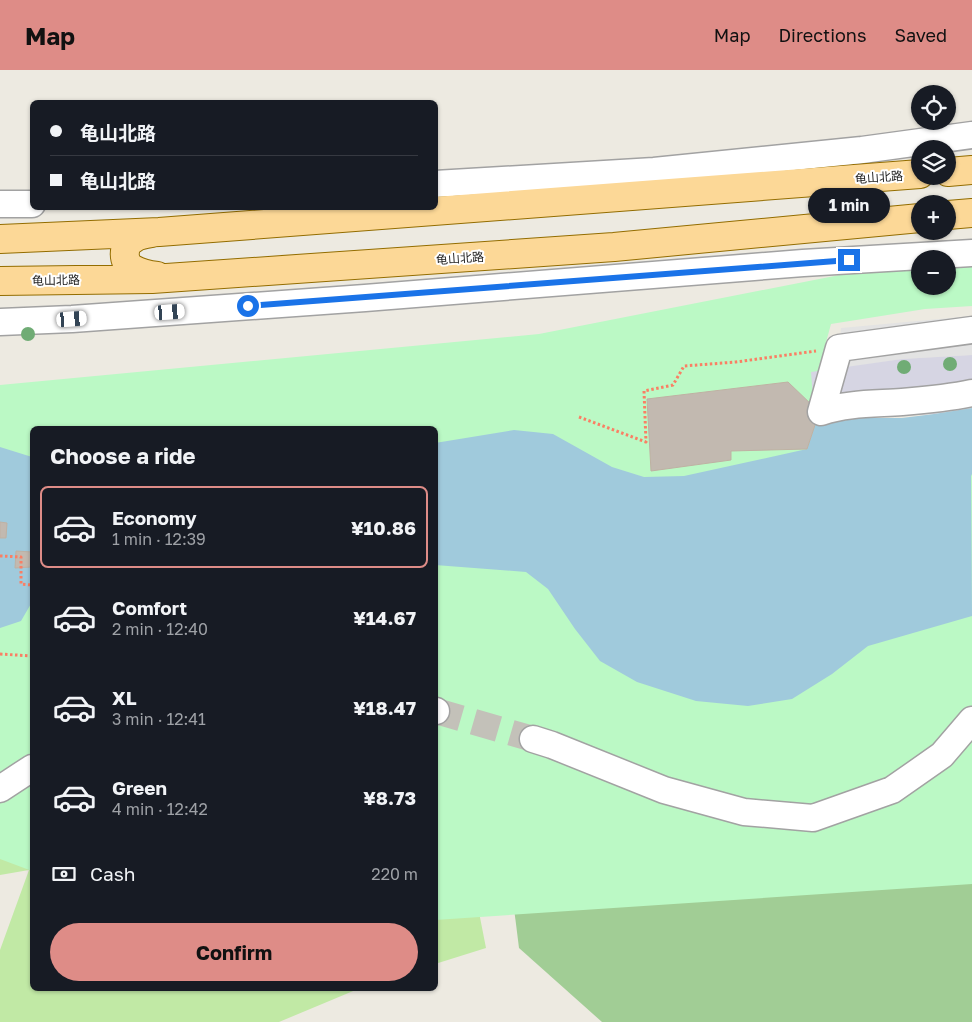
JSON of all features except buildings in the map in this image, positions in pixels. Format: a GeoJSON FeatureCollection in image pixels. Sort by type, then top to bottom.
{"type":"FeatureCollection","features":[{"type":"Feature","properties":{"kind":"main road"},"geometry":{"type":"LineString","coordinates":[[956,171],[972,170]]}},
{"type":"Feature","properties":{"kind":"main road","name":"龟山北路"},"geometry":{"type":"LineString","coordinates":[[0,239],[159,232],[911,175]]}},
{"type":"Feature","properties":{"kind":"main road"},"geometry":{"type":"LineString","coordinates":[[956,214],[972,213]]}},
{"type":"Feature","properties":{"kind":"main road","name":"龟山北路"},"geometry":{"type":"LineString","coordinates":[[0,281],[173,278],[614,247],[911,219]]}},
{"type":"Feature","properties":{"kind":"main road"},"geometry":{"type":"LineString","coordinates":[[159,232],[132,239],[124,253],[125,262],[133,269],[147,274],[173,278]]}},
{"type":"Feature","properties":{"kind":"street"},"geometry":{"type":"LineString","coordinates":[[438,184],[654,171],[862,150],[972,135]]}},
{"type":"Feature","properties":{"kind":"street"},"geometry":{"type":"LineString","coordinates":[[0,204],[30,204]]}},
{"type":"Feature","properties":{"kind":"street"},"geometry":{"type":"LineString","coordinates":[[0,322],[72,319],[803,263],[972,253]]}},
{"type":"Feature","properties":{"kind":"street"},"geometry":{"type":"LineString","coordinates":[[972,330],[839,348],[820,412],[832,408],[867,403],[941,399],[972,393]]}},
{"type":"Feature","properties":{"kind":"street"},"geometry":{"type":"LineString","coordinates":[[533,739],[673,792],[744,812],[813,818],[892,790],[942,755],[972,720]]}},
{"type":"Feature","properties":{"kind":"street"},"geometry":{"type":"LineString","coordinates":[[0,790],[30,769]]}},
{"type":"Feature","properties":{"kind":"path"},"geometry":{"type":"LineString","coordinates":[[579,417],[646,442],[644,392],[674,385],[684,366],[736,362],[839,348]]}},
{"type":"Feature","properties":{"kind":"path"},"geometry":{"type":"LineString","coordinates":[[0,556],[21,557],[21,584],[30,585]]}},
{"type":"Feature","properties":{"kind":"path"},"geometry":{"type":"LineString","coordinates":[[0,654],[30,656]]}},
{"type":"Feature","properties":{"kind":"green space"},"geometry":{"type":"Polygon","coordinates":[[[972,259],[972,306],[925,309],[831,324],[807,412],[822,429],[972,415],[972,884],[438,920],[438,426],[30,426],[30,870],[0,859],[0,385],[539,334],[865,270],[911,265],[911,295],[956,295],[956,261],[972,259]]]}},
{"type":"Feature","properties":{"kind":"green space"},"geometry":{"type":"Polygon","coordinates":[[[972,720],[972,1022],[602,1022],[519,948],[506,845],[972,720]]]}},
{"type":"Feature","properties":{"kind":"green space"},"geometry":{"type":"Polygon","coordinates":[[[438,764],[457,800],[486,948],[438,963],[438,764]]]}},
{"type":"Feature","properties":{"kind":"green space"},"geometry":{"type":"Polygon","coordinates":[[[0,795],[30,800],[30,991],[353,991],[279,1022],[0,1022],[0,950],[29,870],[0,875],[0,795]]]}},
{"type":"Feature","properties":{"kind":"shaded area"},"geometry":{"type":"Polygon","coordinates":[[[972,316],[972,355],[902,359],[837,369],[841,328],[972,316]]]}},
{"type":"Feature","properties":{"kind":"shaded area"},"geometry":{"type":"Polygon","coordinates":[[[972,355],[972,408],[934,414],[860,418],[815,425],[811,372],[902,359],[972,355]]]}},
{"type":"Feature","properties":{"kind":"water"},"geometry":{"type":"Polygon","coordinates":[[[972,408],[972,616],[868,646],[832,674],[792,699],[748,706],[696,701],[637,682],[600,661],[575,629],[548,589],[526,572],[438,565],[438,443],[514,430],[553,434],[612,467],[644,477],[684,476],[807,449],[815,425],[860,418],[902,418],[972,408]]]}},
{"type":"Feature","properties":{"kind":"water"},"geometry":{"type":"Polygon","coordinates":[[[0,447],[30,456],[30,605],[21,621],[0,628],[0,447]]]}},
{"type":"Feature","properties":{"kind":"tunnel"},"geometry":{"type":"LineString","coordinates":[[438,712],[533,739]]}},
{"type":"Feature","properties":{"kind":"route"},"geometry":{"type":"LineString","coordinates":[[248,306],[849,260]]}}]}
